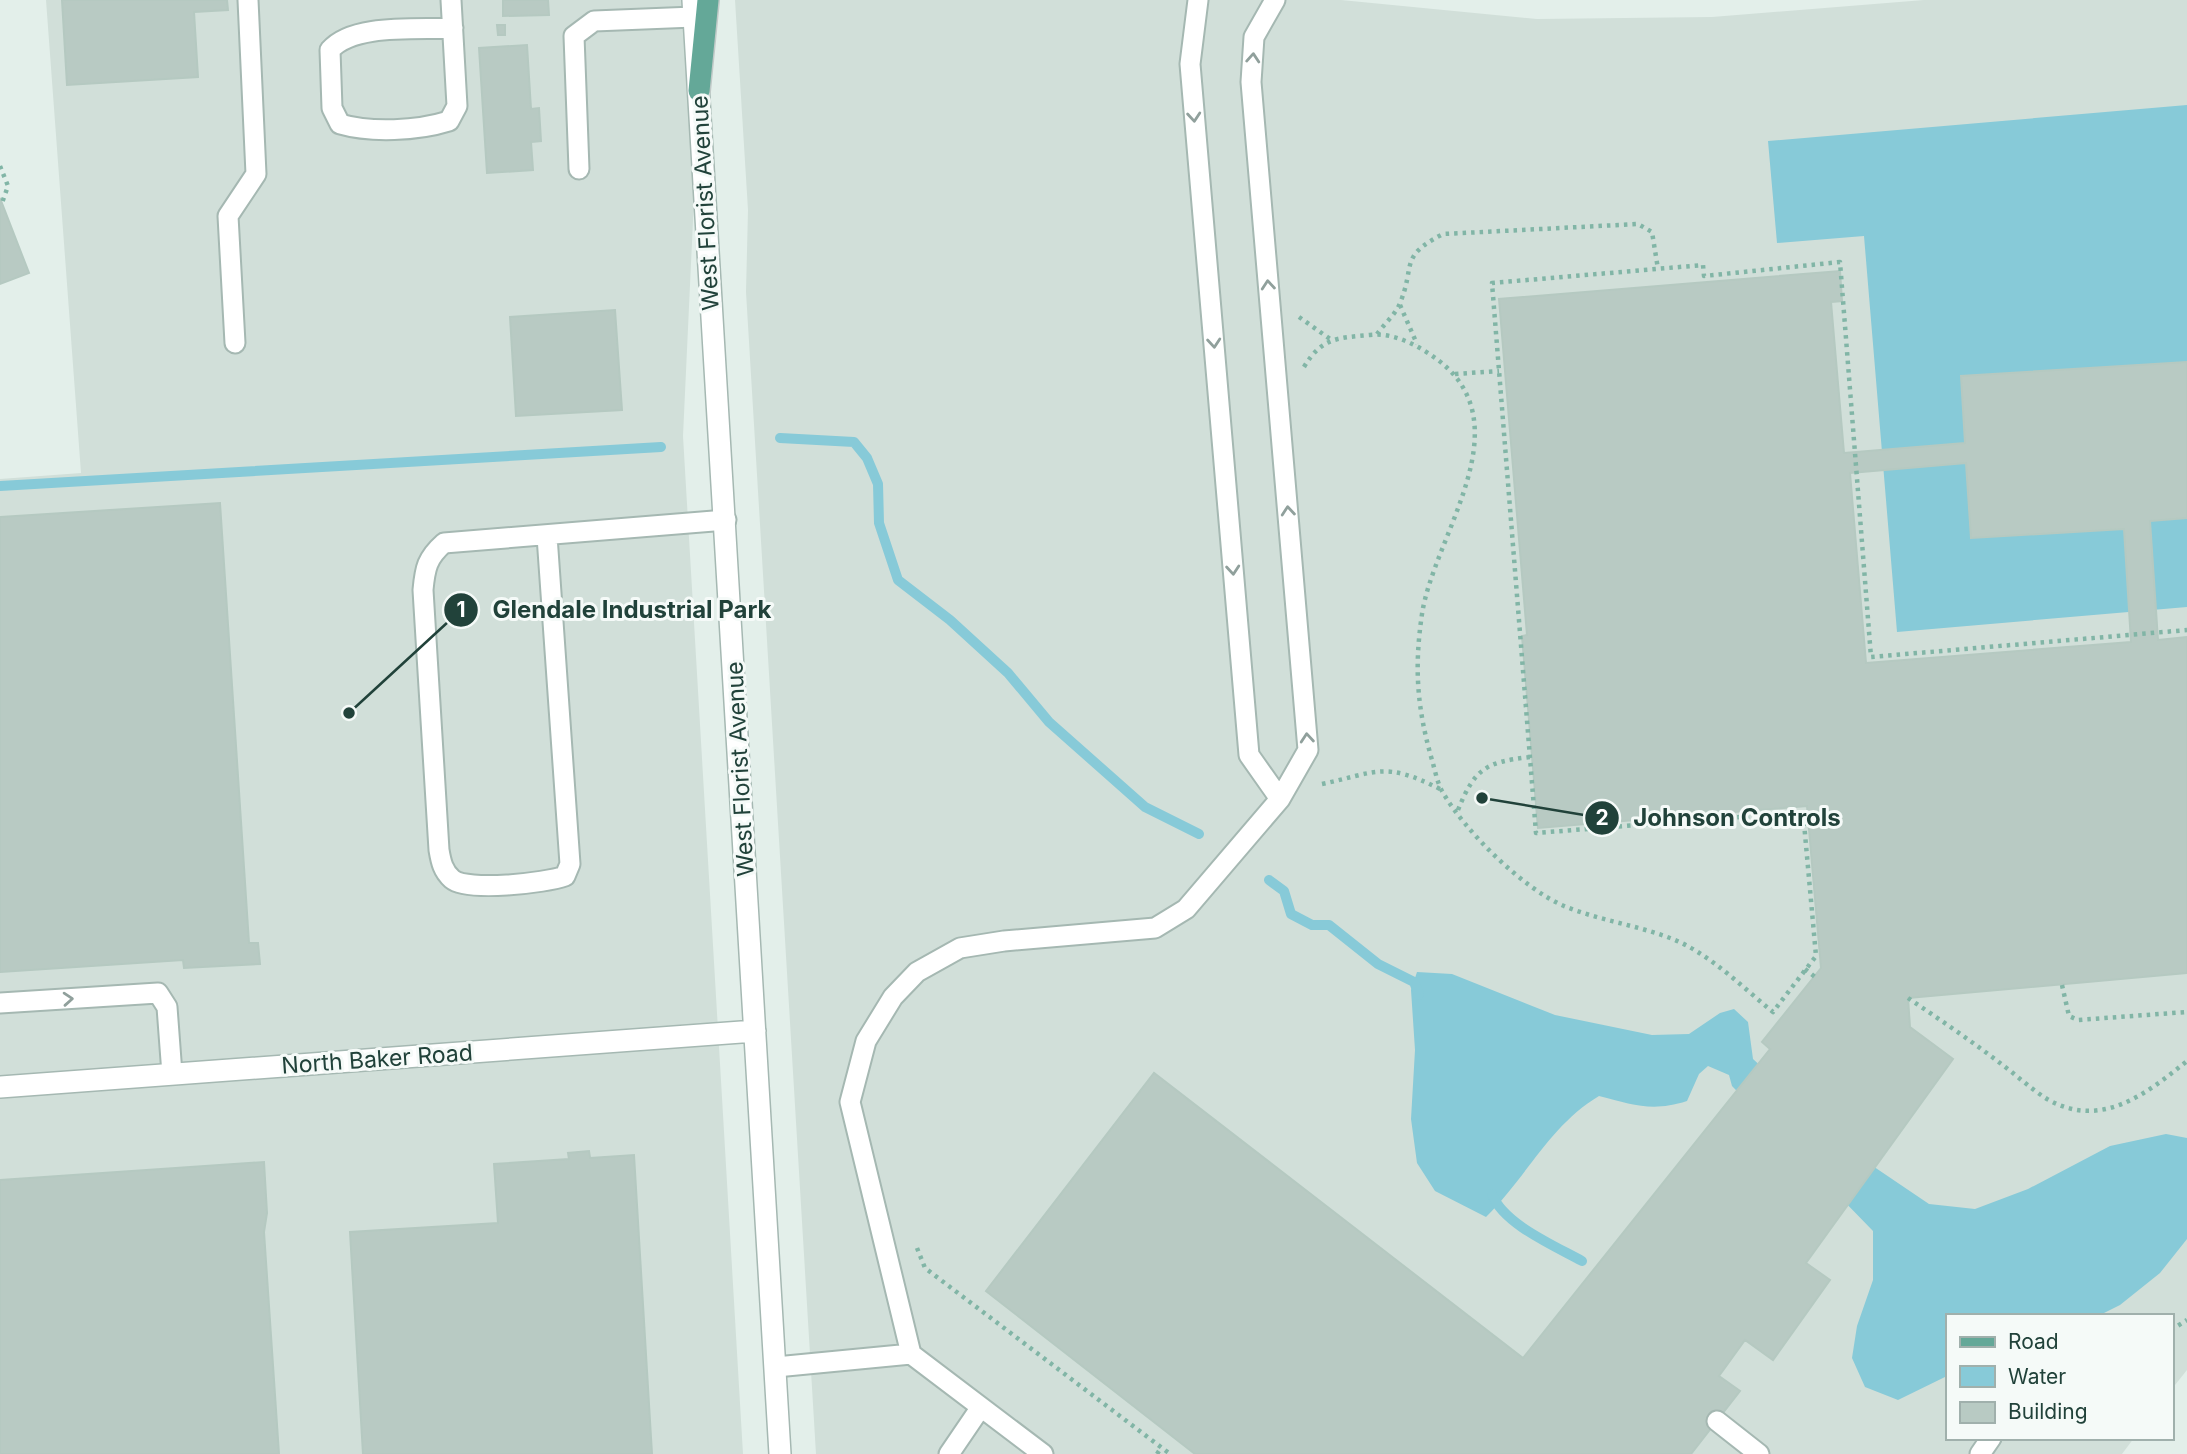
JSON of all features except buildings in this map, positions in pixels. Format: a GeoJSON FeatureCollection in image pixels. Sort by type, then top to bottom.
{"type":"FeatureCollection","features":[{"type":"Feature","properties":{"kind":"main road"},"geometry":{"type":"LineString","coordinates":[[699,91],[708,0]]}},
{"type":"Feature","properties":{"kind":"street","name":"West Florist Avenue"},"geometry":{"type":"LineString","coordinates":[[694,8],[780,1454]]}},
{"type":"Feature","properties":{"kind":"street","name":"North Baker Road"},"geometry":{"type":"LineString","coordinates":[[0,1087],[755,1031]]}},
{"type":"Feature","properties":{"kind":"lane"},"geometry":{"type":"LineString","coordinates":[[235,343],[228,216],[257,174],[248,0]]}},
{"type":"Feature","properties":{"kind":"lane"},"geometry":{"type":"LineString","coordinates":[[451,0],[453,28],[457,106],[449,121],[434,125],[358,129],[340,124],[332,108],[330,50],[339,39],[357,33],[453,28]]}},
{"type":"Feature","properties":{"kind":"lane"},"geometry":{"type":"LineString","coordinates":[[1198,0],[1190,64],[1249,755],[1280,799]]}},
{"type":"Feature","properties":{"kind":"lane"},"geometry":{"type":"LineString","coordinates":[[1043,1454],[911,1354],[850,1102],[866,1041],[893,997],[917,972],[960,948],[1004,941],[1156,928],[1186,909],[1280,799],[1308,750],[1251,82],[1254,37],[1275,0]]}},
{"type":"Feature","properties":{"kind":"lane"},"geometry":{"type":"LineString","coordinates":[[579,169],[574,36],[594,21],[694,8]]}},
{"type":"Feature","properties":{"kind":"lane"},"geometry":{"type":"LineString","coordinates":[[547,536],[570,864],[565,876],[552,880],[472,886],[454,881],[443,868],[439,850],[423,590],[425,566],[431,554],[444,543],[726,520]]}},
{"type":"Feature","properties":{"kind":"lane"},"geometry":{"type":"LineString","coordinates":[[0,1003],[158,993],[167,1007],[172,1074]]}},
{"type":"Feature","properties":{"kind":"lane"},"geometry":{"type":"LineString","coordinates":[[776,1367],[911,1354]]}},
{"type":"Feature","properties":{"kind":"lane"},"geometry":{"type":"LineString","coordinates":[[948,1454],[981,1407]]}},
{"type":"Feature","properties":{"kind":"lane"},"geometry":{"type":"LineString","coordinates":[[1717,1421],[1759,1454]]}},
{"type":"Feature","properties":{"kind":"path"},"geometry":{"type":"LineString","coordinates":[[0,166],[8,186],[2,203]]}},
{"type":"Feature","properties":{"kind":"path"},"geometry":{"type":"LineString","coordinates":[[1377,334],[1400,305],[1409,261],[1420,245],[1443,234],[1620,222],[1638,224],[1651,232],[1658,269]]}},
{"type":"Feature","properties":{"kind":"path"},"geometry":{"type":"LineString","coordinates":[[1815,976],[1805,969],[1816,956],[1803,812],[1536,833],[1492,283],[1703,265],[1704,276],[1840,262],[1871,657],[2187,631]]}},
{"type":"Feature","properties":{"kind":"path"},"geometry":{"type":"LineString","coordinates":[[1400,305],[1418,345]]}},
{"type":"Feature","properties":{"kind":"path"},"geometry":{"type":"LineString","coordinates":[[1290,310],[1330,339]]}},
{"type":"Feature","properties":{"kind":"path"},"geometry":{"type":"LineString","coordinates":[[1455,374],[1499,372]]}},
{"type":"Feature","properties":{"kind":"path"},"geometry":{"type":"LineString","coordinates":[[1457,811],[1466,789],[1480,770],[1497,761],[1530,757]]}},
{"type":"Feature","properties":{"kind":"path"},"geometry":{"type":"LineString","coordinates":[[1316,785],[1358,773],[1388,771],[1410,774],[1441,790]]}},
{"type":"Feature","properties":{"kind":"path"},"geometry":{"type":"LineString","coordinates":[[2063,985],[2069,1016],[2078,1020],[2187,1012]]}},
{"type":"Feature","properties":{"kind":"path"},"geometry":{"type":"LineString","coordinates":[[1908,998],[1971,1040],[2047,1099],[2068,1107],[2104,1109],[2125,1103],[2145,1094],[2187,1061]]}},
{"type":"Feature","properties":{"kind":"path"},"geometry":{"type":"LineString","coordinates":[[1157,1454],[1161,1448]]}},
{"type":"Feature","properties":{"kind":"shaded area"},"geometry":{"type":"Polygon","coordinates":[[[46,0],[693,0],[699,91],[683,436],[743,1454],[0,1454],[0,479],[81,473],[46,0]]]}},
{"type":"Feature","properties":{"kind":"shaded area"},"geometry":{"type":"Polygon","coordinates":[[[735,0],[1341,0],[1537,19],[1712,17],[1924,0],[2187,0],[2187,1370],[2173,1388],[2173,1314],[1946,1314],[1946,1440],[2132,1440],[2122,1454],[816,1454],[746,292],[748,210],[735,0]]]}},
{"type":"Feature","properties":{"kind":"water"},"geometry":{"type":"Polygon","coordinates":[[[2187,105],[2187,607],[1897,632],[1864,236],[1777,243],[1768,141],[2187,105]]]}},
{"type":"Feature","properties":{"kind":"water"},"geometry":{"type":"Polygon","coordinates":[[[1417,972],[1452,974],[1555,1015],[1652,1035],[1689,1034],[1720,1013],[1734,1009],[1748,1022],[1753,1059],[1858,1156],[1929,1204],[1975,1209],[2028,1189],[2110,1146],[2166,1134],[2187,1138],[2187,1239],[2160,1273],[2120,1305],[2102,1314],[1946,1314],[1946,1376],[1898,1400],[1865,1387],[1852,1358],[1857,1326],[1873,1280],[1873,1231],[1732,1086],[1729,1075],[1708,1066],[1699,1074],[1687,1101],[1664,1106],[1633,1104],[1599,1096],[1566,1122],[1486,1217],[1435,1191],[1417,1163],[1411,1119],[1415,1050],[1411,990],[1417,972]]]}},
{"type":"Feature","properties":{"kind":"waterway"},"geometry":{"type":"LineString","coordinates":[[780,438],[854,442],[867,458],[878,484],[879,523],[898,580],[950,620],[1008,673],[1049,722],[1145,807],[1199,834]]}},
{"type":"Feature","properties":{"kind":"waterway"},"geometry":{"type":"LineString","coordinates":[[0,486],[661,447]]}},
{"type":"Feature","properties":{"kind":"waterway"},"geometry":{"type":"LineString","coordinates":[[1269,880],[1284,891],[1291,914],[1312,925],[1329,925],[1378,964],[1414,982],[1419,995]]}},
{"type":"Feature","properties":{"kind":"waterway"},"geometry":{"type":"LineString","coordinates":[[1492,1194],[1498,1205],[1518,1224],[1582,1261]]}},
{"type":"Feature","properties":{"kind":"place","name":"Glendale Industrial Park"},"geometry":{"type":"Point","coordinates":[349,713]}},
{"type":"Feature","properties":{"kind":"place","name":"Johnson Controls"},"geometry":{"type":"Point","coordinates":[1482,798]}}]}
